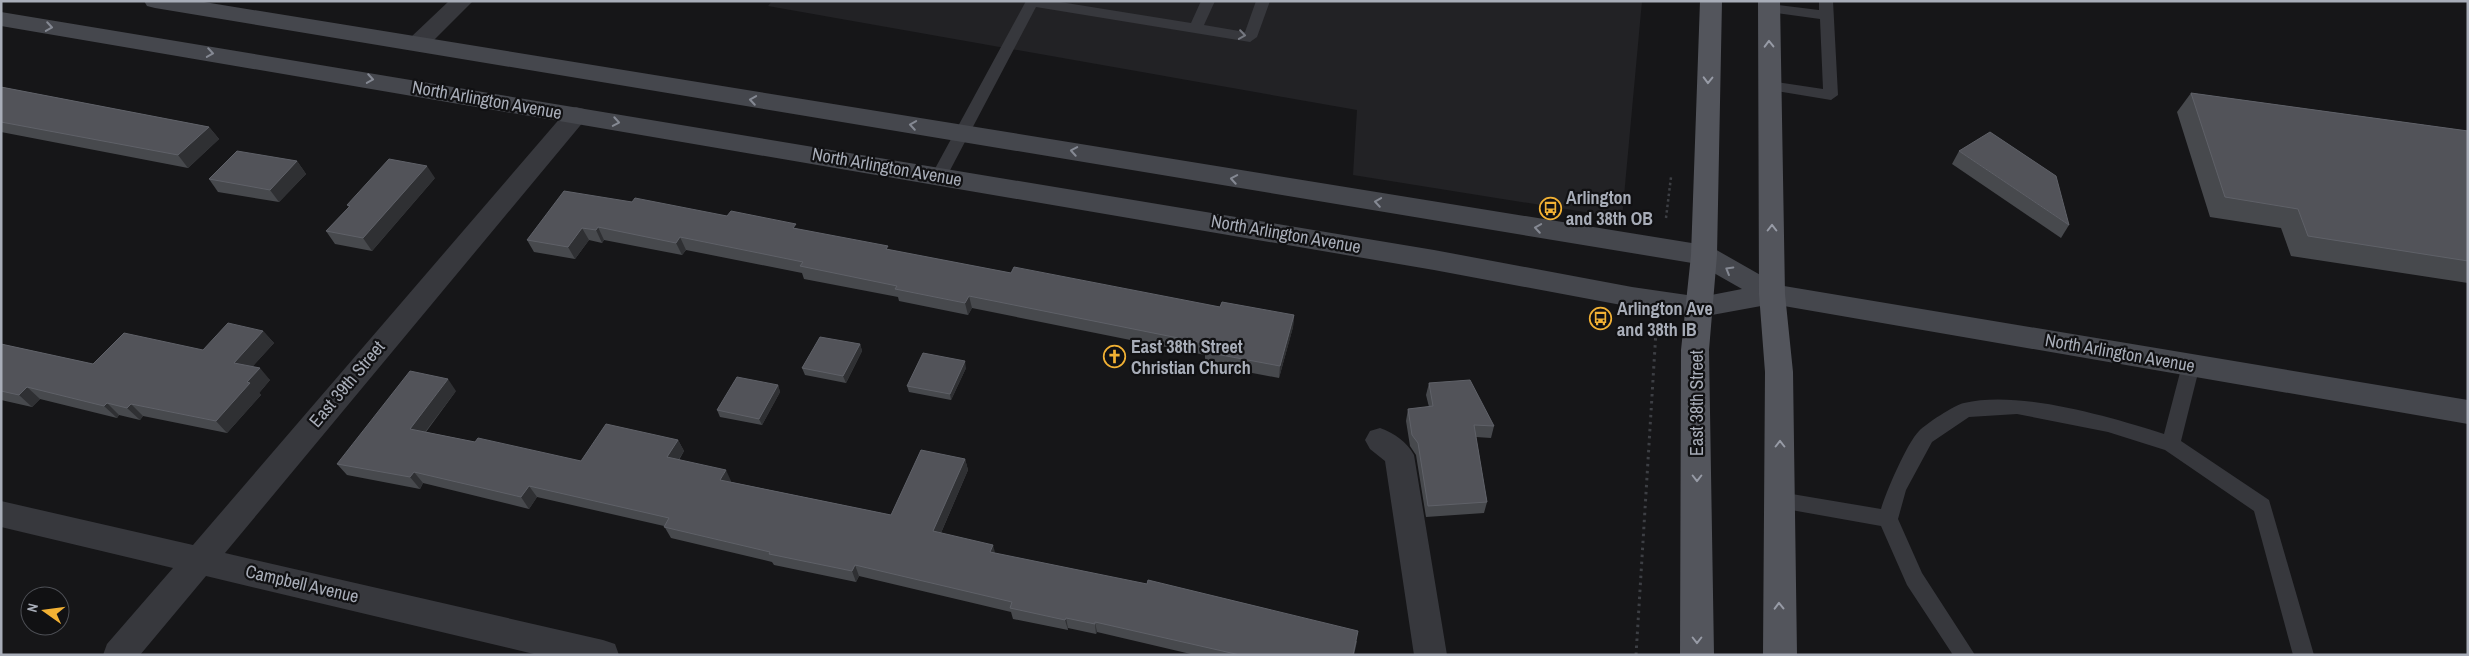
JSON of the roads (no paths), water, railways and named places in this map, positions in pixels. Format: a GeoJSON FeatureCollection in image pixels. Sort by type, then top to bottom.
{"type":"FeatureCollection","features":[{"type":"Feature","properties":{"kind":"main road","name":"North Arlington Avenue"},"geometry":{"type":"LineString","coordinates":[[155,1],[418,43],[607,77],[962,132],[1704,255],[1772,294]]}},
{"type":"Feature","properties":{"kind":"main road","name":"East 38th Street"},"geometry":{"type":"LineString","coordinates":[[1697,655],[1695,350],[1701,307],[1704,255],[1709,31],[1712,1]]}},
{"type":"Feature","properties":{"kind":"main road"},"geometry":{"type":"LineString","coordinates":[[1769,5],[1772,294],[1777,362],[1780,372],[1780,655]]}},
{"type":"Feature","properties":{"kind":"main road","name":"North Arlington Avenue"},"geometry":{"type":"LineString","coordinates":[[1,19],[939,176],[1701,307],[1772,294],[2468,412]]}},
{"type":"Feature","properties":{"kind":"street"},"geometry":{"type":"LineString","coordinates":[[418,43],[462,1]]}},
{"type":"Feature","properties":{"kind":"street","name":"East 39th Street"},"geometry":{"type":"LineString","coordinates":[[119,655],[576,115]]}},
{"type":"Feature","properties":{"kind":"street"},"geometry":{"type":"LineString","coordinates":[[1380,440],[1399,455],[1431,655]]}},
{"type":"Feature","properties":{"kind":"street","name":"Campbell Avenue"},"geometry":{"type":"LineString","coordinates":[[1,514],[603,655]]}},
{"type":"Feature","properties":{"kind":"lane"},"geometry":{"type":"LineString","coordinates":[[1196,28],[1208,1]]}},
{"type":"Feature","properties":{"kind":"lane"},"geometry":{"type":"LineString","coordinates":[[939,176],[1028,2],[1250,37],[1263,1]]}},
{"type":"Feature","properties":{"kind":"lane"},"geometry":{"type":"LineString","coordinates":[[1769,5],[1826,8],[1831,95],[1770,86]]}},
{"type":"Feature","properties":{"kind":"lane"},"geometry":{"type":"LineString","coordinates":[[2171,444],[2191,365]]}},
{"type":"Feature","properties":{"kind":"lane"},"geometry":{"type":"LineString","coordinates":[[1966,655],[1914,579],[1888,519],[1896,489],[1925,437],[1965,410],[2017,408],[2108,424],[2171,444],[2262,506],[2304,655]]}},
{"type":"Feature","properties":{"kind":"lane"},"geometry":{"type":"LineString","coordinates":[[1780,500],[1888,519]]}},
{"type":"Feature","properties":{"kind":"place","name":"Arlington and 38th OB"},"geometry":{"type":"Point","coordinates":[1550,208]}},
{"type":"Feature","properties":{"kind":"place","name":"Arlington Ave and 38th IB"},"geometry":{"type":"Point","coordinates":[1601,319]}},
{"type":"Feature","properties":{"kind":"place","name":"East 38th Street Christian Church"},"geometry":{"type":"Point","coordinates":[1115,357]}}]}
